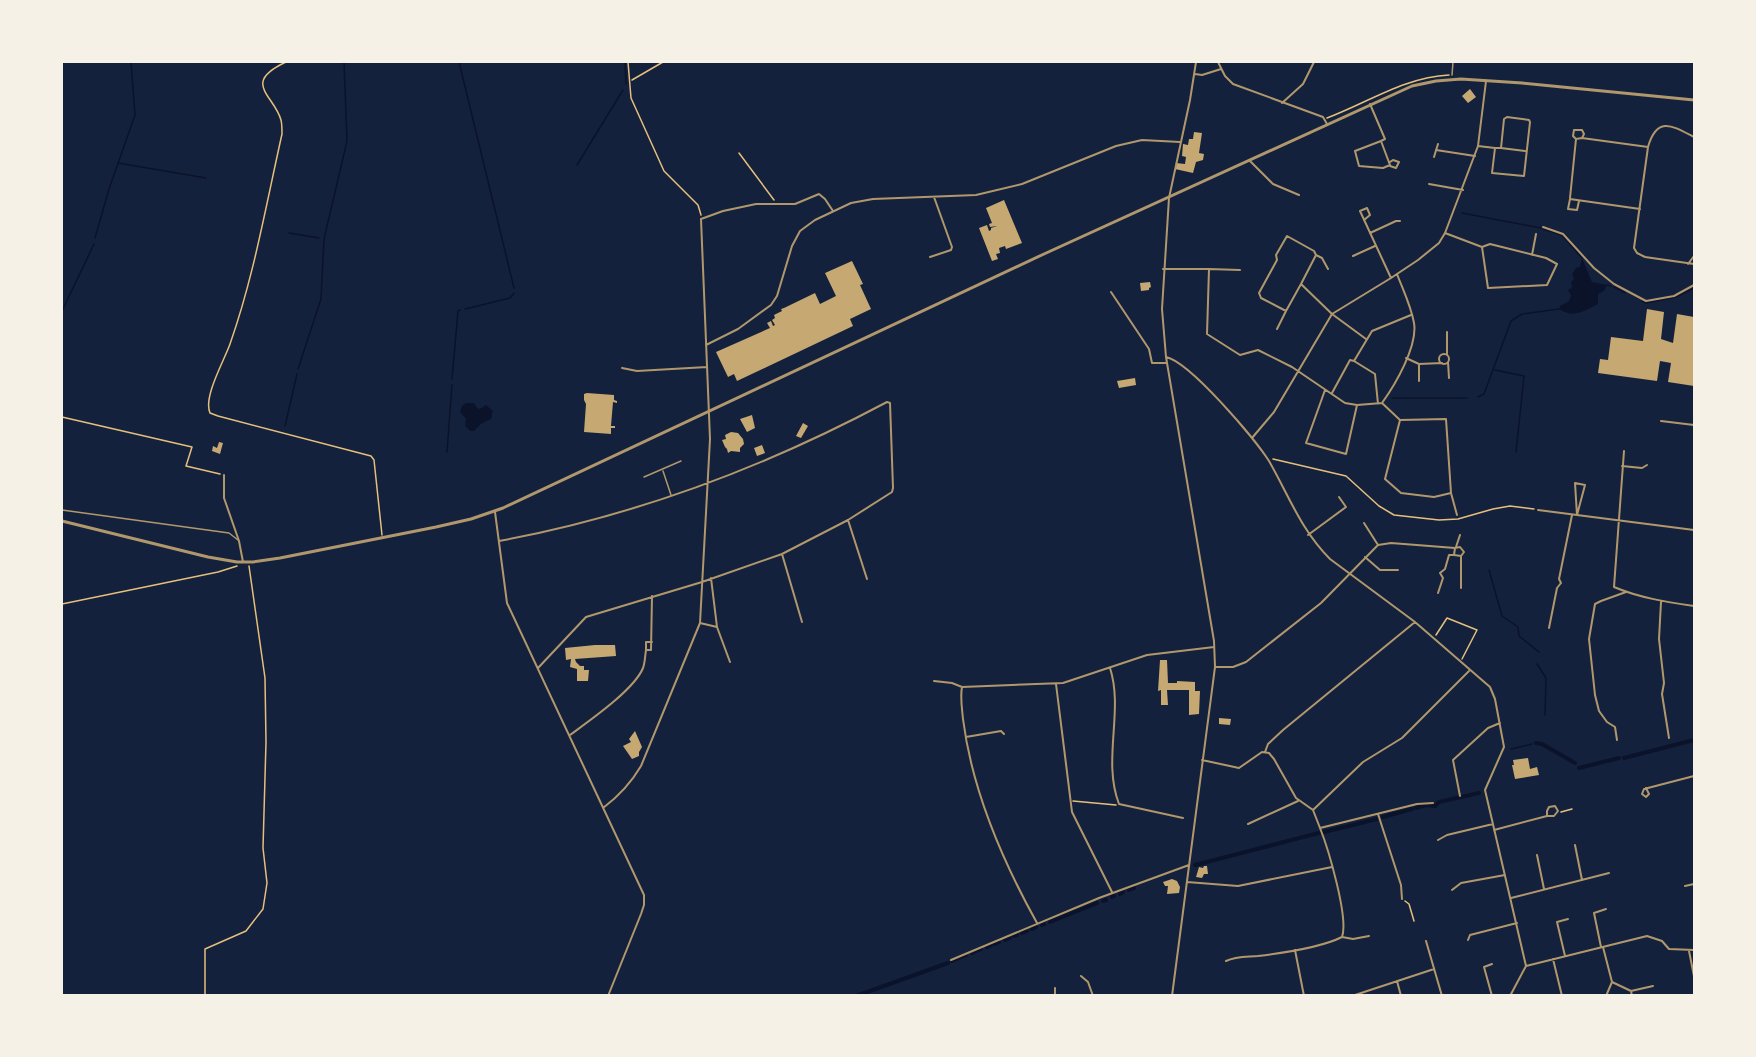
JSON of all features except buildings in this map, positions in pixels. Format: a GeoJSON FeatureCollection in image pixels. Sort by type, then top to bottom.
{"type":"FeatureCollection","features":[{"type":"Feature","properties":{"kind":"street"},"geometry":{"type":"LineString","coordinates":[[1172,996],[1215,667],[1214,647],[1166,357],[1162,309],[1168,198],[1196,62]]}},
{"type":"Feature","properties":{"kind":"street"},"geometry":{"type":"LineString","coordinates":[[1218,62],[1233,84],[1323,117],[1328,125]]}},
{"type":"Feature","properties":{"kind":"street"},"geometry":{"type":"LineString","coordinates":[[1282,103],[1303,84],[1314,62]]}},
{"type":"Feature","properties":{"kind":"street"},"geometry":{"type":"LineString","coordinates":[[1194,74],[1202,75],[1221,69]]}},
{"type":"Feature","properties":{"kind":"street"},"geometry":{"type":"LineString","coordinates":[[62,521],[191,553],[237,562],[249,562],[310,553],[483,515],[494,512],[1044,254],[1412,86],[1452,79],[1695,100]]}},
{"type":"Feature","properties":{"kind":"street"},"geometry":{"type":"LineString","coordinates":[[1251,439],[1274,412],[1332,314],[1391,278],[1439,243],[1463,190],[1478,146],[1486,81]]}},
{"type":"Feature","properties":{"kind":"street"},"geometry":{"type":"LineString","coordinates":[[1370,104],[1385,139],[1355,151],[1359,166],[1383,168],[1390,164],[1381,141]]}},
{"type":"Feature","properties":{"kind":"street"},"geometry":{"type":"LineString","coordinates":[[1495,148],[1492,173],[1524,176],[1529,120],[1507,117],[1504,119],[1501,148]]}},
{"type":"Feature","properties":{"kind":"street"},"geometry":{"type":"LineString","coordinates":[[1695,137],[1674,125],[1658,128],[1654,132],[1648,147],[1634,248],[1637,253],[1645,257],[1695,264]]}},
{"type":"Feature","properties":{"kind":"street"},"geometry":{"type":"LineString","coordinates":[[1579,201],[1577,210],[1568,209],[1574,174],[1572,169],[1576,139],[1573,132],[1577,128],[1584,132],[1582,138]]}},
{"type":"Feature","properties":{"kind":"street"},"geometry":{"type":"LineString","coordinates":[[1576,139],[1648,147]]}},
{"type":"Feature","properties":{"kind":"street"},"geometry":{"type":"LineString","coordinates":[[706,345],[738,329],[771,305],[777,296],[797,235],[805,226],[850,203],[866,200],[963,197],[1022,184],[1116,146],[1142,140],[1180,142]]}},
{"type":"Feature","properties":{"kind":"street"},"geometry":{"type":"LineString","coordinates":[[1434,157],[1438,144]]}},
{"type":"Feature","properties":{"kind":"street"},"geometry":{"type":"LineString","coordinates":[[1478,146],[1525,151]]}},
{"type":"Feature","properties":{"kind":"street"},"geometry":{"type":"LineString","coordinates":[[1436,150],[1475,156]]}},
{"type":"Feature","properties":{"kind":"street"},"geometry":{"type":"LineString","coordinates":[[1249,160],[1273,184],[1299,195]]}},
{"type":"Feature","properties":{"kind":"street"},"geometry":{"type":"LineString","coordinates":[[1428,184],[1463,190]]}},
{"type":"Feature","properties":{"kind":"street"},"geometry":{"type":"LineString","coordinates":[[603,808],[616,798],[634,778],[641,766],[700,623],[709,483],[709,412],[700,219],[756,204],[795,204],[819,194],[833,211]]}},
{"type":"Feature","properties":{"kind":"street"},"geometry":{"type":"LineString","coordinates":[[934,197],[952,249]]}},
{"type":"Feature","properties":{"kind":"street"},"geometry":{"type":"LineString","coordinates":[[1570,199],[1640,209]]}},
{"type":"Feature","properties":{"kind":"street"},"geometry":{"type":"LineString","coordinates":[[1364,220],[1391,278]]}},
{"type":"Feature","properties":{"kind":"street"},"geometry":{"type":"LineString","coordinates":[[1370,233],[1400,221]]}},
{"type":"Feature","properties":{"kind":"street"},"geometry":{"type":"LineString","coordinates":[[1544,227],[1563,234],[1607,279],[1646,301],[1674,296],[1695,285]]}},
{"type":"Feature","properties":{"kind":"street"},"geometry":{"type":"LineString","coordinates":[[1445,233],[1482,248],[1490,244],[1546,258],[1557,264],[1547,285],[1488,288],[1482,248]]}},
{"type":"Feature","properties":{"kind":"street"},"geometry":{"type":"LineString","coordinates":[[1532,255],[1536,234]]}},
{"type":"Feature","properties":{"kind":"street"},"geometry":{"type":"LineString","coordinates":[[1286,311],[1261,297],[1259,293],[1287,236],[1314,250],[1328,269]]}},
{"type":"Feature","properties":{"kind":"street"},"geometry":{"type":"LineString","coordinates":[[1353,255],[1375,246]]}},
{"type":"Feature","properties":{"kind":"street"},"geometry":{"type":"LineString","coordinates":[[930,257],[952,249],[957,251]]}},
{"type":"Feature","properties":{"kind":"street"},"geometry":{"type":"LineString","coordinates":[[1276,329],[1316,255]]}},
{"type":"Feature","properties":{"kind":"street"},"geometry":{"type":"LineString","coordinates":[[1688,264],[1695,256]]}},
{"type":"Feature","properties":{"kind":"street"},"geometry":{"type":"LineString","coordinates":[[1163,268],[1240,270]]}},
{"type":"Feature","properties":{"kind":"street"},"geometry":{"type":"LineString","coordinates":[[1209,269],[1207,334],[1240,355],[1258,350],[1297,371],[1344,403],[1357,405],[1380,403],[1389,393],[1414,335],[1412,315],[1397,274]]}},
{"type":"Feature","properties":{"kind":"street"},"geometry":{"type":"LineString","coordinates":[[1301,284],[1332,314],[1366,339]]}},
{"type":"Feature","properties":{"kind":"street"},"geometry":{"type":"LineString","coordinates":[[1112,292],[1149,349],[1152,363],[1167,363]]}},
{"type":"Feature","properties":{"kind":"street"},"geometry":{"type":"LineString","coordinates":[[1354,361],[1372,331],[1412,315]]}},
{"type":"Feature","properties":{"kind":"street"},"geometry":{"type":"LineString","coordinates":[[1447,332],[1449,378]]}},
{"type":"Feature","properties":{"kind":"street"},"geometry":{"type":"LineString","coordinates":[[1442,363],[1439,360],[1440,356],[1447,355]]}},
{"type":"Feature","properties":{"kind":"street"},"geometry":{"type":"LineString","coordinates":[[1166,357],[1174,359],[1198,378],[1251,439],[1268,460],[1308,535],[1330,559],[1415,622],[1490,687],[1495,699],[1504,747],[1485,790],[1526,966],[1510,996]]}},
{"type":"Feature","properties":{"kind":"street"},"geometry":{"type":"LineString","coordinates":[[1406,358],[1419,363],[1448,362]]}},
{"type":"Feature","properties":{"kind":"street"},"geometry":{"type":"LineString","coordinates":[[1332,394],[1350,360],[1374,374],[1380,403],[1400,420],[1446,419],[1451,493],[1457,515]]}},
{"type":"Feature","properties":{"kind":"street"},"geometry":{"type":"LineString","coordinates":[[1419,363],[1419,381]]}},
{"type":"Feature","properties":{"kind":"street"},"geometry":{"type":"LineString","coordinates":[[622,368],[638,371],[707,367]]}},
{"type":"Feature","properties":{"kind":"street"},"geometry":{"type":"LineString","coordinates":[[1325,390],[1306,443],[1346,453],[1357,405]]}},
{"type":"Feature","properties":{"kind":"street"},"geometry":{"type":"LineString","coordinates":[[499,541],[616,514],[709,483],[794,449],[889,402],[892,492],[848,520],[782,554],[702,582],[586,617],[538,669]]}},
{"type":"Feature","properties":{"kind":"street"},"geometry":{"type":"LineString","coordinates":[[1400,420],[1385,479],[1401,493],[1434,497],[1451,493]]}},
{"type":"Feature","properties":{"kind":"street"},"geometry":{"type":"LineString","coordinates":[[1661,421],[1695,425]]}},
{"type":"Feature","properties":{"kind":"street"},"geometry":{"type":"LineString","coordinates":[[1612,597],[1624,450]]}},
{"type":"Feature","properties":{"kind":"street"},"geometry":{"type":"LineString","coordinates":[[1622,466],[1642,468],[1647,465]]}},
{"type":"Feature","properties":{"kind":"street"},"geometry":{"type":"LineString","coordinates":[[224,475],[224,498],[239,541],[243,562]]}},
{"type":"Feature","properties":{"kind":"street"},"geometry":{"type":"LineString","coordinates":[[1575,483],[1585,485],[1577,515],[1576,494],[1575,483]]}},
{"type":"Feature","properties":{"kind":"street"},"geometry":{"type":"LineString","coordinates":[[1308,535],[1346,507],[1339,497]]}},
{"type":"Feature","properties":{"kind":"street"},"geometry":{"type":"LineString","coordinates":[[1538,510],[1695,530]]}},
{"type":"Feature","properties":{"kind":"street"},"geometry":{"type":"LineString","coordinates":[[494,512],[507,603],[645,900],[608,996]]}},
{"type":"Feature","properties":{"kind":"street"},"geometry":{"type":"LineString","coordinates":[[1549,628],[1557,588],[1561,583],[1559,579],[1572,515]]}},
{"type":"Feature","properties":{"kind":"street"},"geometry":{"type":"LineString","coordinates":[[848,520],[867,579]]}},
{"type":"Feature","properties":{"kind":"street"},"geometry":{"type":"LineString","coordinates":[[1364,523],[1378,545]]}},
{"type":"Feature","properties":{"kind":"street"},"geometry":{"type":"LineString","coordinates":[[1454,555],[1460,535]]}},
{"type":"Feature","properties":{"kind":"street"},"geometry":{"type":"LineString","coordinates":[[1215,667],[1233,667],[1246,662],[1322,603],[1378,545],[1391,543],[1463,549],[1461,588]]}},
{"type":"Feature","properties":{"kind":"street"},"geometry":{"type":"LineString","coordinates":[[782,554],[802,622]]}},
{"type":"Feature","properties":{"kind":"street"},"geometry":{"type":"LineString","coordinates":[[1438,593],[1443,578],[1440,573],[1445,569],[1449,555],[1461,556]]}},
{"type":"Feature","properties":{"kind":"street"},"geometry":{"type":"LineString","coordinates":[[1365,558],[1380,570],[1398,570]]}},
{"type":"Feature","properties":{"kind":"street"},"geometry":{"type":"LineString","coordinates":[[711,578],[717,627],[730,662]]}},
{"type":"Feature","properties":{"kind":"street"},"geometry":{"type":"LineString","coordinates":[[1614,587],[1661,602],[1695,606]]}},
{"type":"Feature","properties":{"kind":"street"},"geometry":{"type":"LineString","coordinates":[[1617,740],[1615,727],[1607,722],[1599,711],[1594,691],[1589,639],[1595,604],[1626,592]]}},
{"type":"Feature","properties":{"kind":"street"},"geometry":{"type":"LineString","coordinates":[[570,735],[624,692],[639,675],[644,664],[646,650],[651,650],[652,596]]}},
{"type":"Feature","properties":{"kind":"street"},"geometry":{"type":"LineString","coordinates":[[1661,602],[1659,639],[1664,683],[1662,694],[1669,738]]}},
{"type":"Feature","properties":{"kind":"street"},"geometry":{"type":"LineString","coordinates":[[1202,760],[1239,768],[1265,752],[1268,744],[1283,730],[1415,622]]}},
{"type":"Feature","properties":{"kind":"street"},"geometry":{"type":"LineString","coordinates":[[700,623],[717,627]]}},
{"type":"Feature","properties":{"kind":"street"},"geometry":{"type":"LineString","coordinates":[[934,681],[952,683],[962,687],[1056,684],[1070,682],[1157,653],[1214,647]]}},
{"type":"Feature","properties":{"kind":"street"},"geometry":{"type":"LineString","coordinates":[[1110,668],[1115,682],[1113,774],[1119,804],[1183,818]]}},
{"type":"Feature","properties":{"kind":"street"},"geometry":{"type":"LineString","coordinates":[[1313,810],[1363,762],[1402,738],[1470,671]]}},
{"type":"Feature","properties":{"kind":"street"},"geometry":{"type":"LineString","coordinates":[[1056,684],[1069,802],[1077,826],[1113,893]]}},
{"type":"Feature","properties":{"kind":"street"},"geometry":{"type":"LineString","coordinates":[[962,687],[960,693],[966,737],[973,772],[989,823],[1037,923]]}},
{"type":"Feature","properties":{"kind":"street"},"geometry":{"type":"LineString","coordinates":[[1460,796],[1453,760],[1488,728],[1500,723]]}},
{"type":"Feature","properties":{"kind":"street"},"geometry":{"type":"LineString","coordinates":[[966,737],[1001,731],[1004,734]]}},
{"type":"Feature","properties":{"kind":"street"},"geometry":{"type":"LineString","coordinates":[[1265,752],[1274,759],[1298,801],[1313,810],[1332,867],[1344,928],[1342,937]]}},
{"type":"Feature","properties":{"kind":"street"},"geometry":{"type":"LineString","coordinates":[[1646,788],[1695,776]]}},
{"type":"Feature","properties":{"kind":"street"},"geometry":{"type":"LineString","coordinates":[[1248,824],[1298,801]]}},
{"type":"Feature","properties":{"kind":"street"},"geometry":{"type":"LineString","coordinates":[[1320,828],[1417,804],[1433,803]]}},
{"type":"Feature","properties":{"kind":"street"},"geometry":{"type":"LineString","coordinates":[[1494,830],[1554,816],[1558,808],[1549,807],[1547,816]]}},
{"type":"Feature","properties":{"kind":"street"},"geometry":{"type":"LineString","coordinates":[[1378,814],[1401,885],[1402,899]]}},
{"type":"Feature","properties":{"kind":"street"},"geometry":{"type":"LineString","coordinates":[[1438,840],[1447,835],[1493,824]]}},
{"type":"Feature","properties":{"kind":"street"},"geometry":{"type":"LineString","coordinates":[[1575,845],[1582,880]]}},
{"type":"Feature","properties":{"kind":"street"},"geometry":{"type":"LineString","coordinates":[[1537,855],[1544,889]]}},
{"type":"Feature","properties":{"kind":"street"},"geometry":{"type":"LineString","coordinates":[[951,960],[1037,923],[1189,865]]}},
{"type":"Feature","properties":{"kind":"street"},"geometry":{"type":"LineString","coordinates":[[1187,882],[1238,886],[1332,867]]}},
{"type":"Feature","properties":{"kind":"street"},"geometry":{"type":"LineString","coordinates":[[1511,898],[1609,873]]}},
{"type":"Feature","properties":{"kind":"street"},"geometry":{"type":"LineString","coordinates":[[1452,890],[1461,883],[1505,875]]}},
{"type":"Feature","properties":{"kind":"street"},"geometry":{"type":"LineString","coordinates":[[1685,886],[1695,884]]}},
{"type":"Feature","properties":{"kind":"street"},"geometry":{"type":"LineString","coordinates":[[1606,909],[1594,913],[1612,982],[1606,996]]}},
{"type":"Feature","properties":{"kind":"street"},"geometry":{"type":"LineString","coordinates":[[1565,956],[1557,922],[1568,919]]}},
{"type":"Feature","properties":{"kind":"street"},"geometry":{"type":"LineString","coordinates":[[1468,940],[1470,935],[1517,923]]}},
{"type":"Feature","properties":{"kind":"street"},"geometry":{"type":"LineString","coordinates":[[1226,961],[1233,957],[1259,956],[1295,950],[1342,937],[1353,939],[1369,936]]}},
{"type":"Feature","properties":{"kind":"street"},"geometry":{"type":"LineString","coordinates":[[1526,966],[1647,936],[1662,942],[1669,949],[1695,950]]}},
{"type":"Feature","properties":{"kind":"street"},"geometry":{"type":"LineString","coordinates":[[1426,941],[1442,996]]}},
{"type":"Feature","properties":{"kind":"street"},"geometry":{"type":"LineString","coordinates":[[1295,950],[1304,996]]}},
{"type":"Feature","properties":{"kind":"street"},"geometry":{"type":"LineString","coordinates":[[1689,951],[1695,976]]}},
{"type":"Feature","properties":{"kind":"street"},"geometry":{"type":"LineString","coordinates":[[1553,959],[1562,996]]}},
{"type":"Feature","properties":{"kind":"street"},"geometry":{"type":"LineString","coordinates":[[1492,964],[1484,967],[1492,996]]}},
{"type":"Feature","properties":{"kind":"street"},"geometry":{"type":"LineString","coordinates":[[1354,995],[1434,969]]}},
{"type":"Feature","properties":{"kind":"street"},"geometry":{"type":"LineString","coordinates":[[1081,976],[1088,982],[1094,996]]}},
{"type":"Feature","properties":{"kind":"street"},"geometry":{"type":"LineString","coordinates":[[1397,980],[1401,996]]}},
{"type":"Feature","properties":{"kind":"street"},"geometry":{"type":"LineString","coordinates":[[1612,982],[1631,993],[1653,986]]}},
{"type":"Feature","properties":{"kind":"street"},"geometry":{"type":"LineString","coordinates":[[1055,988],[1055,996]]}},
{"type":"Feature","properties":{"kind":"lane"},"geometry":{"type":"LineString","coordinates":[[1452,75],[1453,62]]}},
{"type":"Feature","properties":{"kind":"lane"},"geometry":{"type":"LineString","coordinates":[[644,477],[681,461]]}},
{"type":"Feature","properties":{"kind":"lane"},"geometry":{"type":"LineString","coordinates":[[663,469],[671,496]]}},
{"type":"Feature","properties":{"kind":"lane"},"geometry":{"type":"LineString","coordinates":[[62,510],[229,533],[239,541]]}},
{"type":"Feature","properties":{"kind":"path"},"geometry":{"type":"LineString","coordinates":[[286,62],[266,76],[263,82],[268,98],[281,117],[282,134],[249,284],[207,407],[210,413],[218,416],[371,456],[374,460],[382,534]]}},
{"type":"Feature","properties":{"kind":"path"},"geometry":{"type":"LineString","coordinates":[[628,62],[631,98],[664,171],[698,205],[702,213],[700,219]]}},
{"type":"Feature","properties":{"kind":"path"},"geometry":{"type":"LineString","coordinates":[[631,80],[663,62]]}},
{"type":"Feature","properties":{"kind":"path"},"geometry":{"type":"LineString","coordinates":[[739,153],[774,200]]}},
{"type":"Feature","properties":{"kind":"path"},"geometry":{"type":"LineString","coordinates":[[62,417],[192,447],[186,466],[224,475]]}},
{"type":"Feature","properties":{"kind":"path"},"geometry":{"type":"LineString","coordinates":[[1268,460],[1276,459],[1346,476],[1379,506],[1394,515],[1439,520],[1458,519],[1493,509],[1510,507],[1538,510]]}},
{"type":"Feature","properties":{"kind":"path"},"geometry":{"type":"LineString","coordinates":[[62,604],[218,572],[236,566],[237,562]]}},
{"type":"Feature","properties":{"kind":"path"},"geometry":{"type":"LineString","coordinates":[[205,996],[205,949],[246,931],[263,909],[267,883],[263,848],[265,678],[249,562]]}},
{"type":"Feature","properties":{"kind":"path"},"geometry":{"type":"LineString","coordinates":[[1434,639],[1447,618],[1477,630],[1460,662]]}},
{"type":"Feature","properties":{"kind":"path"},"geometry":{"type":"LineString","coordinates":[[1069,802],[1119,804]]}},
{"type":"Feature","properties":{"kind":"path"},"geometry":{"type":"LineString","coordinates":[[1557,814],[1572,810]]}},
{"type":"Feature","properties":{"kind":"path"},"geometry":{"type":"LineString","coordinates":[[1402,899],[1408,904],[1414,921]]}},
{"type":"Feature","properties":{"kind":"water"},"geometry":{"type":"Polygon","coordinates":[[[1582,258],[1592,282],[1607,285],[1604,291],[1598,294],[1598,304],[1579,313],[1564,312],[1559,309],[1560,306],[1569,301],[1571,295],[1568,290],[1572,287],[1571,282],[1574,279],[1572,274],[1576,268],[1580,267],[1582,258]]]}},
{"type":"Feature","properties":{"kind":"water"},"geometry":{"type":"Polygon","coordinates":[[[466,403],[474,403],[480,409],[486,405],[493,411],[491,419],[474,431],[470,431],[465,426],[466,419],[460,412],[466,403]]]}},
{"type":"Feature","properties":{"kind":"waterway"},"geometry":{"type":"LineString","coordinates":[[95,238],[109,189],[135,115],[131,62]]}},
{"type":"Feature","properties":{"kind":"waterway"},"geometry":{"type":"LineString","coordinates":[[298,369],[321,299],[324,239],[347,141],[344,62]]}},
{"type":"Feature","properties":{"kind":"waterway"},"geometry":{"type":"LineString","coordinates":[[459,62],[514,288]]}},
{"type":"Feature","properties":{"kind":"waterway"},"geometry":{"type":"LineString","coordinates":[[625,62],[626,84]]}},
{"type":"Feature","properties":{"kind":"waterway"},"geometry":{"type":"LineString","coordinates":[[577,165],[623,90]]}},
{"type":"Feature","properties":{"kind":"waterway"},"geometry":{"type":"LineString","coordinates":[[118,163],[206,178]]}},
{"type":"Feature","properties":{"kind":"waterway"},"geometry":{"type":"LineString","coordinates":[[1462,213],[1541,228]]}},
{"type":"Feature","properties":{"kind":"waterway"},"geometry":{"type":"LineString","coordinates":[[1543,229],[1562,235],[1582,258]]}},
{"type":"Feature","properties":{"kind":"waterway"},"geometry":{"type":"LineString","coordinates":[[289,233],[319,238]]}},
{"type":"Feature","properties":{"kind":"waterway"},"geometry":{"type":"LineString","coordinates":[[62,311],[94,244]]}},
{"type":"Feature","properties":{"kind":"waterway"},"geometry":{"type":"LineString","coordinates":[[1607,285],[1611,286]]}},
{"type":"Feature","properties":{"kind":"waterway"},"geometry":{"type":"LineString","coordinates":[[1614,287],[1625,293]]}},
{"type":"Feature","properties":{"kind":"waterway"},"geometry":{"type":"LineString","coordinates":[[1642,301],[1646,303],[1676,297],[1694,288]]}},
{"type":"Feature","properties":{"kind":"waterway"},"geometry":{"type":"LineString","coordinates":[[465,309],[510,298],[514,293]]}},
{"type":"Feature","properties":{"kind":"waterway"},"geometry":{"type":"LineString","coordinates":[[1478,397],[1484,394],[1511,321],[1522,314],[1559,309]]}},
{"type":"Feature","properties":{"kind":"waterway"},"geometry":{"type":"LineString","coordinates":[[452,379],[458,311],[460,310]]}},
{"type":"Feature","properties":{"kind":"waterway"},"geometry":{"type":"LineString","coordinates":[[1495,370],[1524,376],[1516,452]]}},
{"type":"Feature","properties":{"kind":"waterway"},"geometry":{"type":"LineString","coordinates":[[285,426],[297,374]]}},
{"type":"Feature","properties":{"kind":"waterway"},"geometry":{"type":"LineString","coordinates":[[447,452],[452,385]]}},
{"type":"Feature","properties":{"kind":"waterway"},"geometry":{"type":"LineString","coordinates":[[1392,398],[1467,398]]}},
{"type":"Feature","properties":{"kind":"waterway"},"geometry":{"type":"LineString","coordinates":[[1489,570],[1502,616],[1518,627],[1519,636],[1539,652]]}},
{"type":"Feature","properties":{"kind":"waterway"},"geometry":{"type":"LineString","coordinates":[[1537,664],[1546,678],[1545,715]]}},
{"type":"Feature","properties":{"kind":"waterway"},"geometry":{"type":"LineString","coordinates":[[1624,758],[1694,740]]}},
{"type":"Feature","properties":{"kind":"waterway"},"geometry":{"type":"LineString","coordinates":[[1536,743],[1542,744],[1575,763]]}},
{"type":"Feature","properties":{"kind":"waterway"},"geometry":{"type":"LineString","coordinates":[[1511,749],[1532,744]]}},
{"type":"Feature","properties":{"kind":"waterway"},"geometry":{"type":"LineString","coordinates":[[1579,768],[1619,758]]}},
{"type":"Feature","properties":{"kind":"waterway"},"geometry":{"type":"LineString","coordinates":[[1416,808],[1426,805],[1435,806],[1439,802],[1479,793]]}},
{"type":"Feature","properties":{"kind":"waterway"},"geometry":{"type":"LineString","coordinates":[[1383,817],[1412,809]]}},
{"type":"Feature","properties":{"kind":"waterway"},"geometry":{"type":"LineString","coordinates":[[1324,832],[1377,819]]}},
{"type":"Feature","properties":{"kind":"waterway"},"geometry":{"type":"LineString","coordinates":[[1195,865],[1319,833]]}},
{"type":"Feature","properties":{"kind":"waterway"},"geometry":{"type":"LineString","coordinates":[[1129,890],[1134,888]]}},
{"type":"Feature","properties":{"kind":"waterway"},"geometry":{"type":"LineString","coordinates":[[1050,922],[1097,903]]}},
{"type":"Feature","properties":{"kind":"waterway"},"geometry":{"type":"LineString","coordinates":[[1032,929],[1036,927]]}},
{"type":"Feature","properties":{"kind":"waterway"},"geometry":{"type":"LineString","coordinates":[[1022,933],[1027,931]]}},
{"type":"Feature","properties":{"kind":"waterway"},"geometry":{"type":"LineString","coordinates":[[1005,940],[1010,938]]}},
{"type":"Feature","properties":{"kind":"waterway"},"geometry":{"type":"LineString","coordinates":[[995,944],[999,942]]}},
{"type":"Feature","properties":{"kind":"waterway"},"geometry":{"type":"LineString","coordinates":[[987,947],[991,945]]}},
{"type":"Feature","properties":{"kind":"waterway"},"geometry":{"type":"LineString","coordinates":[[972,953],[981,949]]}},
{"type":"Feature","properties":{"kind":"waterway"},"geometry":{"type":"LineString","coordinates":[[952,961],[966,955]]}},
{"type":"Feature","properties":{"kind":"waterway"},"geometry":{"type":"LineString","coordinates":[[856,996],[948,963]]}}]}
